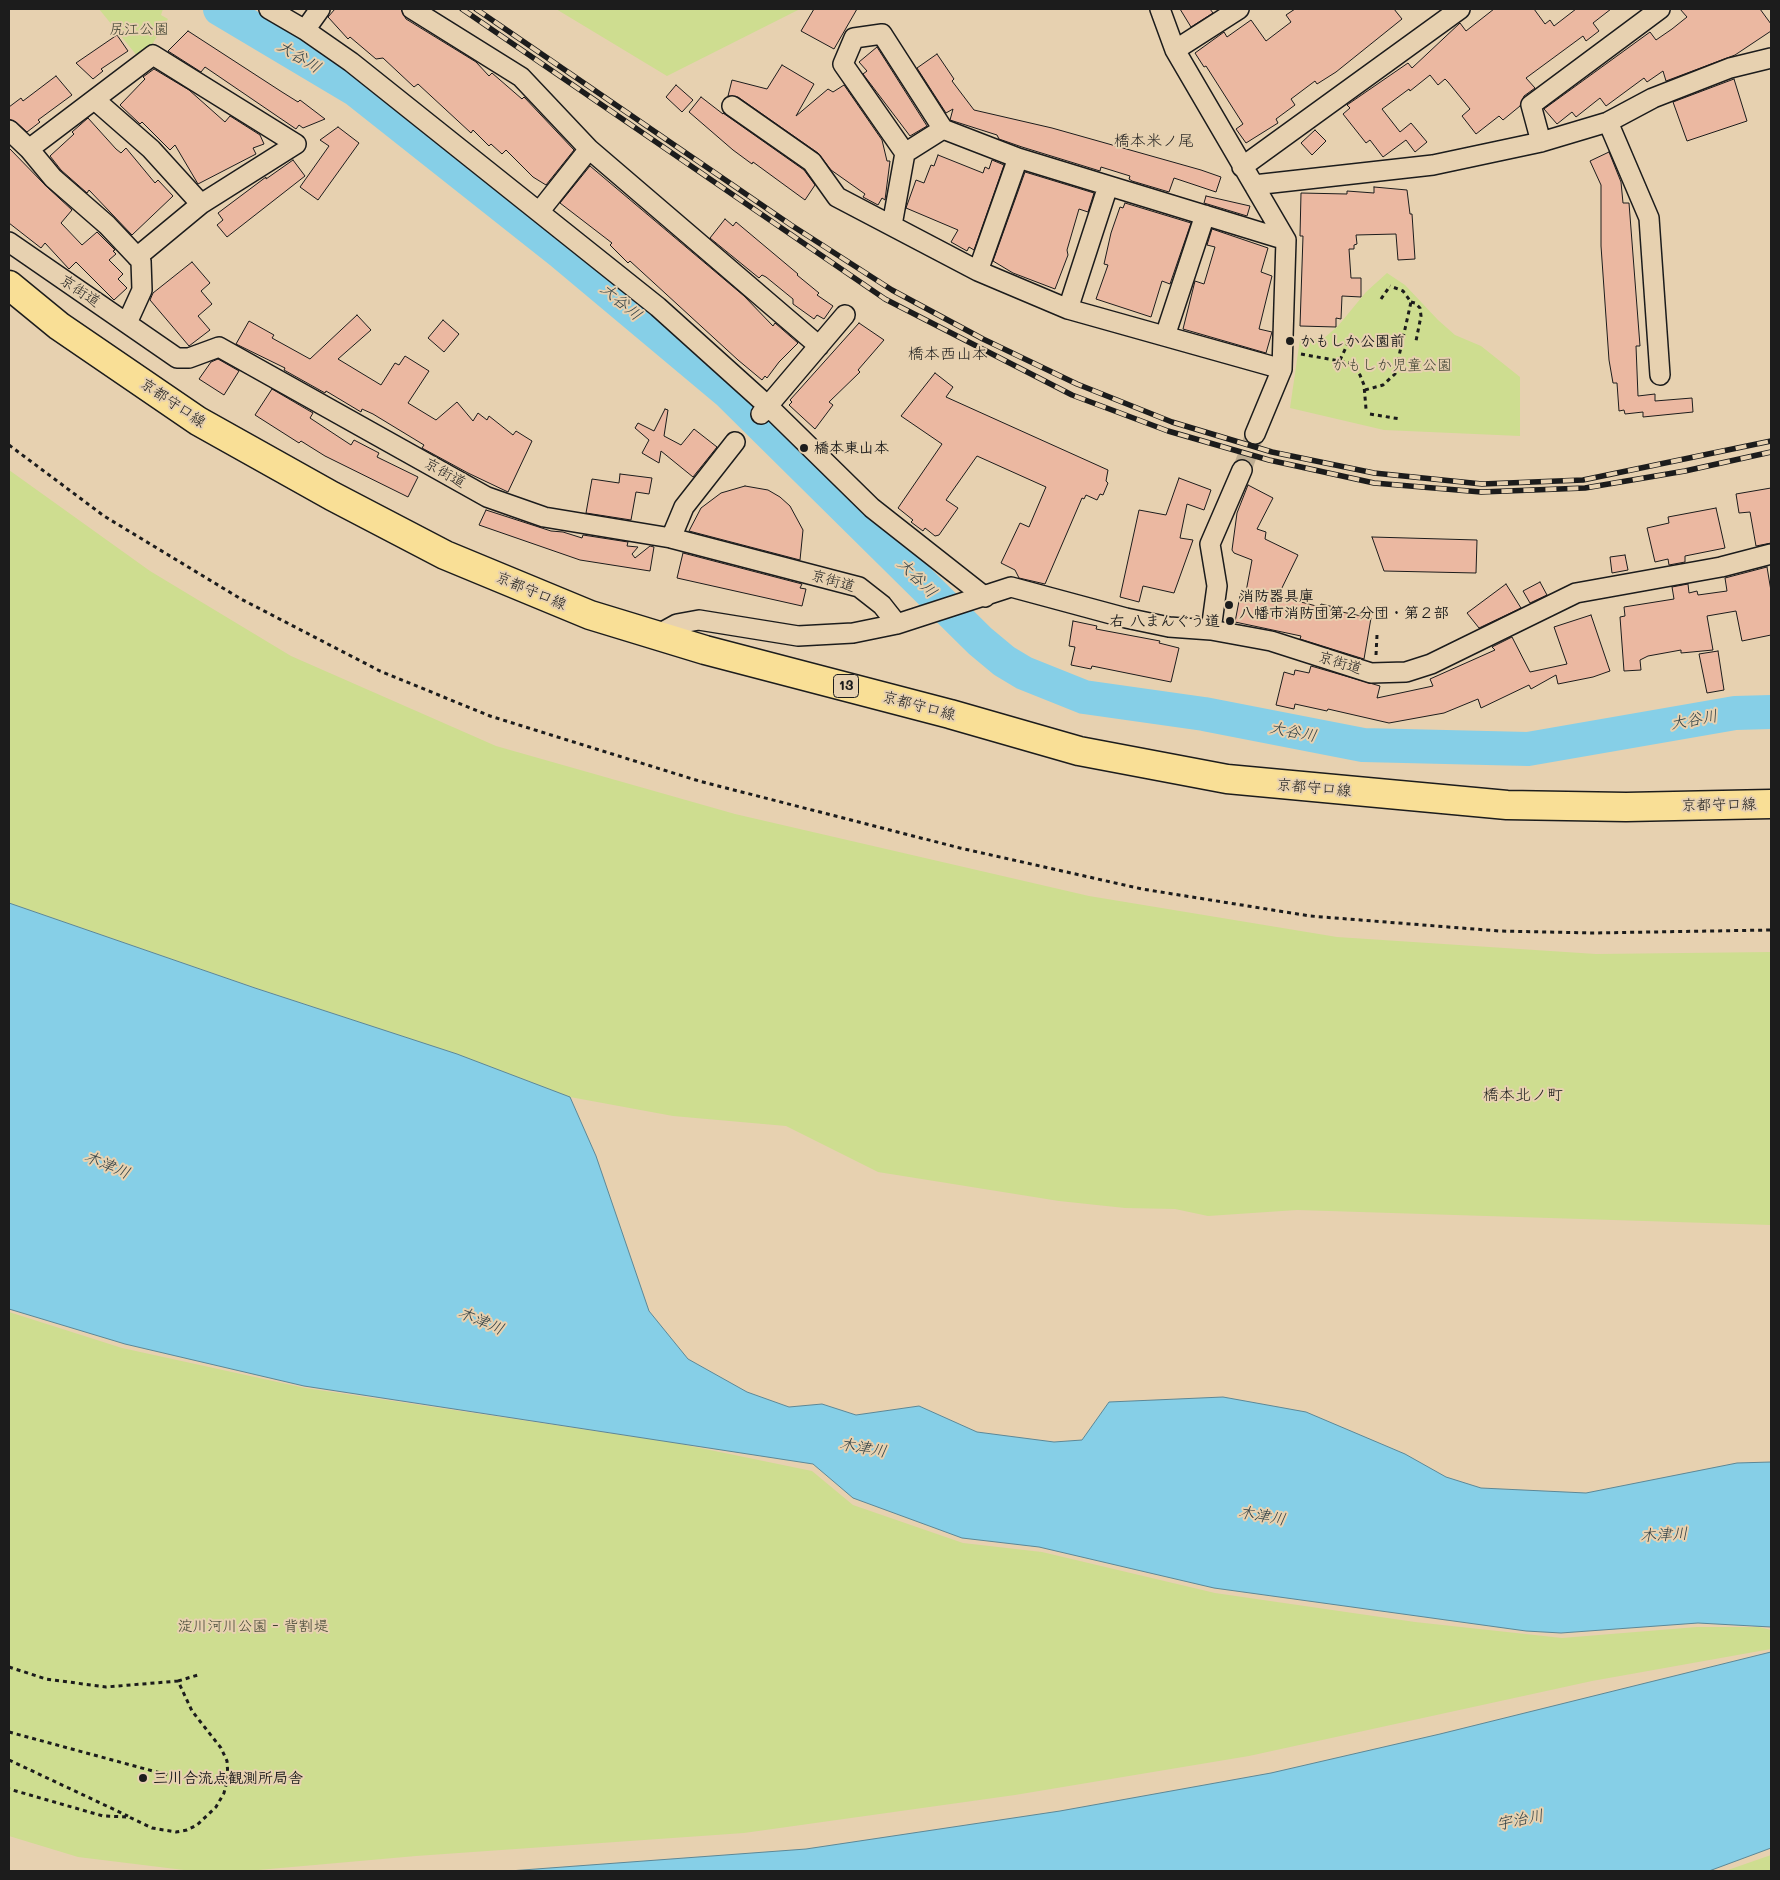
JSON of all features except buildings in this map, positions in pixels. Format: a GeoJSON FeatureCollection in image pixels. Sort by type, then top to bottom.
{"type":"FeatureCollection","features":[{"type":"Feature","properties":{"kind":"main road","name":"京都守口線"},"geometry":{"type":"LineString","coordinates":[[9,284],[59,326],[198,421],[332,496],[445,555],[590,615],[657,635],[1079,751],[1227,780],[1507,805],[1626,807],[1771,804]]}},
{"type":"Feature","properties":{"kind":"street"},"geometry":{"type":"LineString","coordinates":[[269,9],[306,30],[351,62],[658,307],[765,411],[872,508],[985,597]]}},
{"type":"Feature","properties":{"kind":"street"},"geometry":{"type":"LineString","coordinates":[[306,30],[320,9]]}},
{"type":"Feature","properties":{"kind":"street"},"geometry":{"type":"LineString","coordinates":[[412,9],[521,77],[588,149],[819,346]]}},
{"type":"Feature","properties":{"kind":"street"},"geometry":{"type":"LineString","coordinates":[[1160,9],[1175,50],[1286,240],[1283,360],[1256,434]]}},
{"type":"Feature","properties":{"kind":"street"},"geometry":{"type":"LineString","coordinates":[[1175,50],[1239,9]]}},
{"type":"Feature","properties":{"kind":"street"},"geometry":{"type":"LineString","coordinates":[[1242,167],[1460,9]]}},
{"type":"Feature","properties":{"kind":"street"},"geometry":{"type":"LineString","coordinates":[[1541,142],[1531,105],[1660,9]]}},
{"type":"Feature","properties":{"kind":"street"},"geometry":{"type":"LineString","coordinates":[[892,225],[905,153],[843,64],[854,38],[882,34],[943,129],[1018,158],[1286,240]]}},
{"type":"Feature","properties":{"kind":"street"},"geometry":{"type":"LineString","coordinates":[[29,149],[153,56],[296,144],[201,204],[137,257]]}},
{"type":"Feature","properties":{"kind":"street"},"geometry":{"type":"LineString","coordinates":[[1254,185],[1434,165],[1541,142],[1608,122],[1653,98],[1730,68],[1771,58]]}},
{"type":"Feature","properties":{"kind":"street"},"geometry":{"type":"LineString","coordinates":[[95,100],[150,149],[201,204]]}},
{"type":"Feature","properties":{"kind":"street"},"geometry":{"type":"LineString","coordinates":[[732,106],[812,162],[837,197],[978,271],[1068,309],[1165,336],[1283,360]]}},
{"type":"Feature","properties":{"kind":"street"},"geometry":{"type":"LineString","coordinates":[[1608,122],[1649,218],[1660,376]]}},
{"type":"Feature","properties":{"kind":"street"},"geometry":{"type":"LineString","coordinates":[[905,153],[943,129]]}},
{"type":"Feature","properties":{"kind":"street"},"geometry":{"type":"LineString","coordinates":[[9,130],[29,149],[53,178],[108,225],[141,261],[142,290],[127,323]]}},
{"type":"Feature","properties":{"kind":"street"},"geometry":{"type":"LineString","coordinates":[[539,212],[588,149]]}},
{"type":"Feature","properties":{"kind":"street"},"geometry":{"type":"LineString","coordinates":[[978,271],[1018,158]]}},
{"type":"Feature","properties":{"kind":"street"},"geometry":{"type":"LineString","coordinates":[[1068,309],[1108,186]]}},
{"type":"Feature","properties":{"kind":"street"},"geometry":{"type":"LineString","coordinates":[[1165,336],[1205,215]]}},
{"type":"Feature","properties":{"kind":"street","name":"京街道"},"geometry":{"type":"LineString","coordinates":[[9,242],[177,358],[189,358],[219,347],[487,497],[544,516],[671,538],[859,587],[882,605],[897,624],[959,606],[1011,587],[1126,618],[1169,627],[1211,630],[1271,642],[1371,673],[1406,672],[1431,664],[1576,593],[1720,567],[1771,554]]}},
{"type":"Feature","properties":{"kind":"street"},"geometry":{"type":"LineString","coordinates":[[765,411],[845,315]]}},
{"type":"Feature","properties":{"kind":"street"},"geometry":{"type":"LineString","coordinates":[[671,538],[684,507],[735,442]]}},
{"type":"Feature","properties":{"kind":"street"},"geometry":{"type":"LineString","coordinates":[[1211,630],[1217,586],[1210,544],[1242,470]]}},
{"type":"Feature","properties":{"kind":"street"},"geometry":{"type":"LineString","coordinates":[[657,635],[677,624],[699,620],[798,636],[853,633],[897,624]]}},
{"type":"Feature","properties":{"kind":"path"},"geometry":{"type":"LineString","coordinates":[[1381,299],[1390,286],[1403,291],[1411,302],[1415,302],[1420,308],[1421,316],[1416,341]]}},
{"type":"Feature","properties":{"kind":"path"},"geometry":{"type":"LineString","coordinates":[[1365,390],[1383,385],[1395,374],[1411,302]]}},
{"type":"Feature","properties":{"kind":"path"},"geometry":{"type":"LineString","coordinates":[[1340,360],[1349,340]]}},
{"type":"Feature","properties":{"kind":"path"},"geometry":{"type":"LineString","coordinates":[[1283,360],[1340,360],[1350,363],[1360,375],[1365,390],[1366,409]]}},
{"type":"Feature","properties":{"kind":"path"},"geometry":{"type":"LineString","coordinates":[[1370,414],[1400,419]]}},
{"type":"Feature","properties":{"kind":"path"},"geometry":{"type":"LineString","coordinates":[[9,445],[120,526],[241,599],[380,671],[490,716],[699,781],[960,848],[1123,885],[1310,916],[1499,931],[1592,933],[1771,930]]}},
{"type":"Feature","properties":{"kind":"path"},"geometry":{"type":"LineString","coordinates":[[1375,663],[1378,635]]}},
{"type":"Feature","properties":{"kind":"path"},"geometry":{"type":"LineString","coordinates":[[9,1667],[46,1679],[106,1687],[178,1681],[198,1675]]}},
{"type":"Feature","properties":{"kind":"path"},"geometry":{"type":"LineString","coordinates":[[9,1760],[152,1828],[176,1832],[187,1830],[197,1825],[216,1808],[224,1793],[228,1777],[227,1761],[221,1748],[192,1712],[178,1681]]}},
{"type":"Feature","properties":{"kind":"path"},"geometry":{"type":"LineString","coordinates":[[9,1732],[175,1777]]}},
{"type":"Feature","properties":{"kind":"path"},"geometry":{"type":"LineString","coordinates":[[9,1788],[103,1816],[129,1817]]}},
{"type":"Feature","properties":{"kind":"green space","name":"尻江公園"},"geometry":{"type":"Polygon","coordinates":[[[99,9],[163,9],[161,15],[168,19],[153,43],[138,57],[99,9]]]}},
{"type":"Feature","properties":{"kind":"green space"},"geometry":{"type":"Polygon","coordinates":[[[556,9],[800,9],[667,76],[556,9]]]}},
{"type":"Feature","properties":{"kind":"green space","name":"かもしか児童公園"},"geometry":{"type":"Polygon","coordinates":[[[1387,273],[1405,285],[1455,335],[1481,346],[1520,377],[1520,436],[1384,430],[1290,408],[1300,339],[1323,339],[1338,326],[1366,292],[1387,273]]]}},
{"type":"Feature","properties":{"kind":"green space"},"geometry":{"type":"Polygon","coordinates":[[[9,470],[150,571],[291,656],[496,746],[735,814],[1089,896],[1337,937],[1596,954],[1771,952],[1771,1225],[1297,1210],[1208,1216],[1175,1209],[1125,1208],[1059,1201],[878,1172],[786,1126],[673,1116],[570,1097],[457,1054],[256,988],[9,903],[9,470]]]}},
{"type":"Feature","properties":{"kind":"green space","name":"淀川河川公園 - 背割堤"},"geometry":{"type":"Polygon","coordinates":[[[9,1312],[122,1348],[305,1388],[676,1443],[812,1471],[853,1505],[963,1543],[1042,1552],[1215,1593],[1415,1622],[1562,1638],[1697,1627],[1759,1627],[1771,1630],[1771,1649],[1592,1681],[1249,1756],[1015,1795],[744,1833],[416,1856],[247,1871],[192,1871],[78,1857],[9,1836],[9,1312]]]}},
{"type":"Feature","properties":{"kind":"green space"},"geometry":{"type":"Polygon","coordinates":[[[1771,1855],[1771,1871],[1725,1871],[1771,1855]]]}},
{"type":"Feature","properties":{"kind":"water","name":"木津川"},"geometry":{"type":"Polygon","coordinates":[[[9,903],[255,988],[457,1054],[570,1097],[596,1156],[649,1311],[688,1359],[747,1392],[789,1407],[822,1404],[856,1415],[919,1406],[977,1432],[1054,1442],[1082,1440],[1109,1402],[1223,1397],[1306,1412],[1405,1454],[1446,1477],[1481,1488],[1586,1493],[1737,1463],[1771,1462],[1771,1627],[1698,1623],[1561,1633],[1526,1631],[1214,1588],[1039,1547],[962,1538],[853,1498],[813,1464],[304,1386],[125,1344],[9,1309],[9,903]]]}},
{"type":"Feature","properties":{"kind":"water","name":"宇治川"},"geometry":{"type":"Polygon","coordinates":[[[1771,1652],[1771,1848],[1709,1871],[509,1871],[806,1849],[1060,1811],[1271,1773],[1440,1734],[1771,1652]]]}},
{"type":"Feature","properties":{"kind":"waterway","name":"大谷川"},"geometry":{"type":"LineString","coordinates":[[220,9],[356,90],[562,253],[728,392],[980,641],[1004,661],[1024,673],[1084,697],[1204,714],[1363,745],[1528,749],[1735,713],[1771,712]]}},
{"type":"Feature","properties":{"kind":"tunnel"},"geometry":{"type":"LineString","coordinates":[[1242,470],[1255,434]]}},
{"type":"Feature","properties":{"kind":"railway"},"geometry":{"type":"LineString","coordinates":[[462,9],[885,299],[1072,395],[1168,431],[1269,460],[1374,483],[1481,492],[1585,488],[1685,471],[1771,452]]}},
{"type":"Feature","properties":{"kind":"railway"},"geometry":{"type":"LineString","coordinates":[[476,9],[791,225],[892,290],[983,339],[1077,384],[1172,422],[1272,452],[1374,473],[1482,484],[1583,480],[1771,441]]}},
{"type":"Feature","properties":{"kind":"place","name":"かもしか公園前"},"geometry":{"type":"Point","coordinates":[1290,341]}},
{"type":"Feature","properties":{"kind":"place","name":"橋本東山本"},"geometry":{"type":"Point","coordinates":[804,448]}},
{"type":"Feature","properties":{"kind":"place","name":"消防器具庫 八幡市消防団第２分団・第２部"},"geometry":{"type":"Point","coordinates":[1229,605]}},
{"type":"Feature","properties":{"kind":"place","name":"右 八まんぐう道"},"geometry":{"type":"Point","coordinates":[1230,621]}},
{"type":"Feature","properties":{"kind":"place","name":"三川合流点観測所局舎"},"geometry":{"type":"Point","coordinates":[143,1778]}},
{"type":"Feature","properties":{"kind":"district","name":"橋本米ノ尾"},"geometry":{"type":"Point","coordinates":[1154,141]}},
{"type":"Feature","properties":{"kind":"district","name":"橋本西山本"},"geometry":{"type":"Point","coordinates":[948,354]}},
{"type":"Feature","properties":{"kind":"district","name":"橋本北ノ町"},"geometry":{"type":"Point","coordinates":[1523,1095]}}]}
